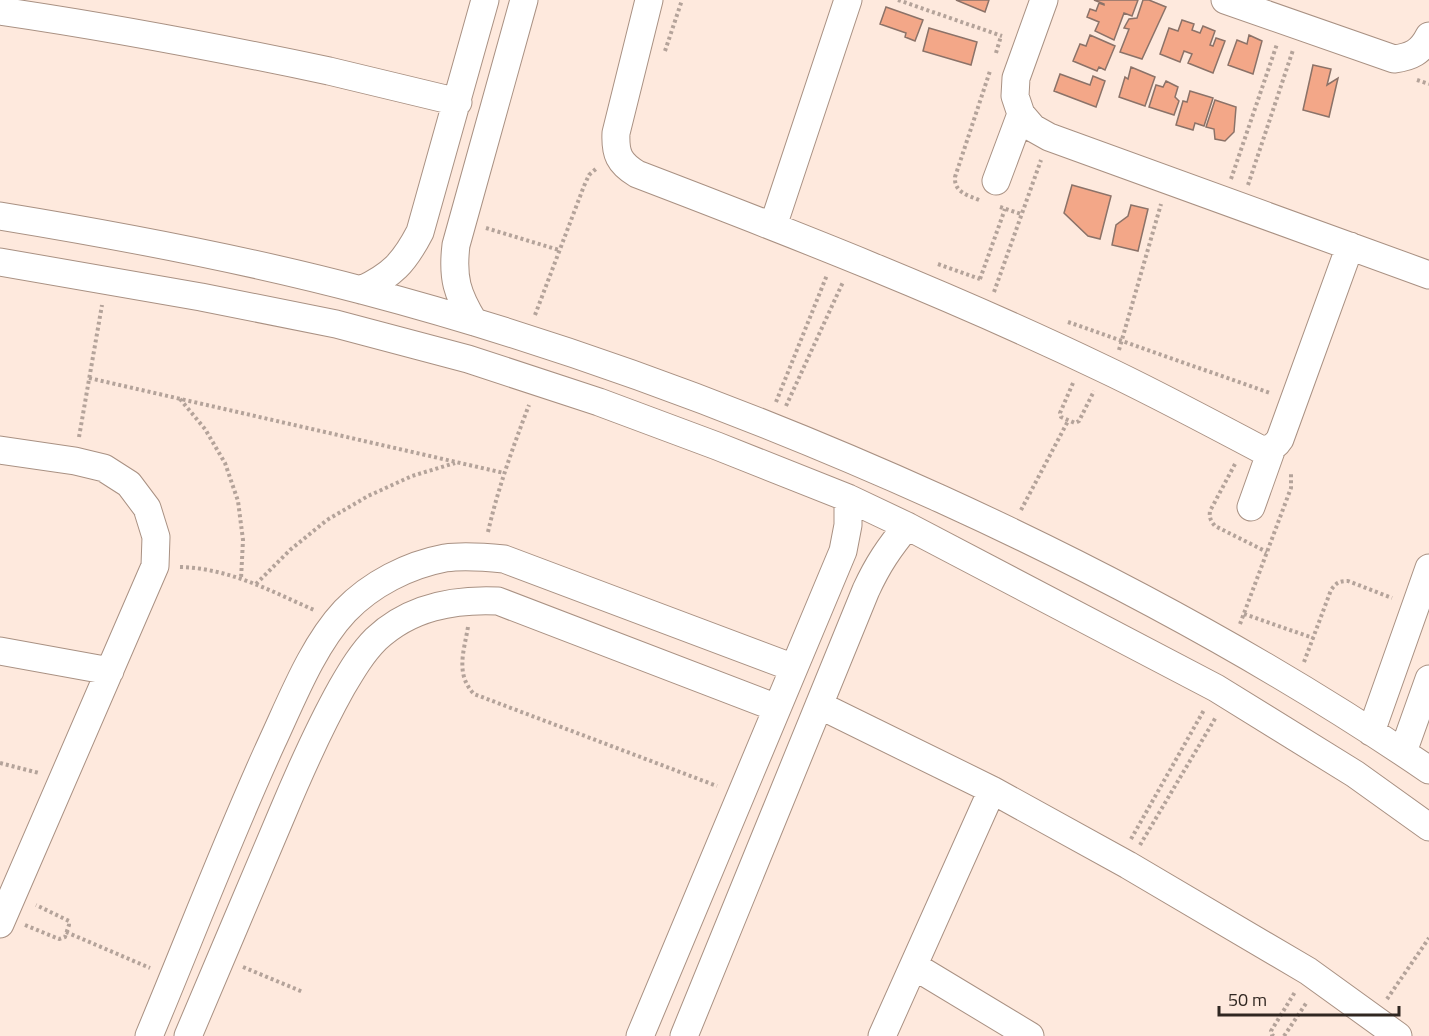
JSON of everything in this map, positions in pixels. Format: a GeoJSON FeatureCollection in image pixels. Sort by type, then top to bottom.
{"type":"FeatureCollection","features":[{"type":"Feature","properties":{"kind":"street"},"geometry":{"type":"LineString","coordinates":[[361,290],[380,280],[397,267],[411,251],[420,232],[485,0]]}},
{"type":"Feature","properties":{"kind":"street"},"geometry":{"type":"LineString","coordinates":[[474,322],[456,285],[454,265],[459,233],[524,0]]}},
{"type":"Feature","properties":{"kind":"street"},"geometry":{"type":"LineString","coordinates":[[649,0],[616,133],[615,145],[619,158],[627,167],[637,174],[772,226],[978,311],[1100,367],[1260,448],[1266,449],[1274,446]]}},
{"type":"Feature","properties":{"kind":"street"},"geometry":{"type":"LineString","coordinates":[[772,226],[848,0]]}},
{"type":"Feature","properties":{"kind":"street"},"geometry":{"type":"LineString","coordinates":[[1044,0],[1016,78],[1015,96],[1021,114],[1032,128],[1049,137],[1429,276]]}},
{"type":"Feature","properties":{"kind":"street"},"geometry":{"type":"LineString","coordinates":[[1240,2],[1394,59],[1406,58],[1425,48]]}},
{"type":"Feature","properties":{"kind":"street"},"geometry":{"type":"LineString","coordinates":[[0,11],[202,45],[458,102]]}},
{"type":"Feature","properties":{"kind":"street"},"geometry":{"type":"LineString","coordinates":[[993,196],[1021,114]]}},
{"type":"Feature","properties":{"kind":"street"},"geometry":{"type":"LineString","coordinates":[[0,216],[213,255],[361,290],[526,338],[741,414],[872,468],[1010,531],[1127,590],[1296,685],[1429,770]]}},
{"type":"Feature","properties":{"kind":"street"},"geometry":{"type":"LineString","coordinates":[[420,232],[459,233]]}},
{"type":"Feature","properties":{"kind":"street"},"geometry":{"type":"LineString","coordinates":[[1251,507],[1274,446],[1280,439],[1350,246]]}},
{"type":"Feature","properties":{"kind":"street"},"geometry":{"type":"LineString","coordinates":[[0,262],[201,297],[336,324],[468,359],[598,402],[717,446],[848,498],[907,526],[1222,692],[1355,774],[1429,826]]}},
{"type":"Feature","properties":{"kind":"street"},"geometry":{"type":"LineString","coordinates":[[0,450],[75,461],[104,468],[129,484],[147,508],[156,537],[155,566],[6,912]]}},
{"type":"Feature","properties":{"kind":"street"},"geometry":{"type":"LineString","coordinates":[[640,1036],[843,551],[848,525],[848,498]]}},
{"type":"Feature","properties":{"kind":"street"},"geometry":{"type":"LineString","coordinates":[[684,1036],[877,567],[907,526]]}},
{"type":"Feature","properties":{"kind":"street"},"geometry":{"type":"LineString","coordinates":[[149,1036],[244,805],[322,639],[346,610],[375,585],[409,568],[445,558],[483,556],[504,559],[794,668]]}},
{"type":"Feature","properties":{"kind":"street"},"geometry":{"type":"LineString","coordinates":[[1371,732],[1429,568]]}},
{"type":"Feature","properties":{"kind":"street"},"geometry":{"type":"LineString","coordinates":[[188,1036],[304,762],[328,711],[355,664],[376,639],[403,619],[433,606],[473,600],[498,601],[777,708]]}},
{"type":"Feature","properties":{"kind":"street"},"geometry":{"type":"LineString","coordinates":[[0,651],[110,671]]}},
{"type":"Feature","properties":{"kind":"street"},"geometry":{"type":"LineString","coordinates":[[1403,752],[1429,679]]}},
{"type":"Feature","properties":{"kind":"street"},"geometry":{"type":"LineString","coordinates":[[819,705],[992,790],[1123,863],[1315,976],[1398,1036]]}},
{"type":"Feature","properties":{"kind":"street"},"geometry":{"type":"LineString","coordinates":[[882,1036],[992,790]]}},
{"type":"Feature","properties":{"kind":"street"},"geometry":{"type":"LineString","coordinates":[[914,966],[1030,1036]]}},
{"type":"Feature","properties":{"kind":"path"},"geometry":{"type":"LineString","coordinates":[[898,0],[1028,46]]}},
{"type":"Feature","properties":{"kind":"path"},"geometry":{"type":"LineString","coordinates":[[1232,204],[1293,23]]}},
{"type":"Feature","properties":{"kind":"path"},"geometry":{"type":"LineString","coordinates":[[1232,204],[1293,23]]}},
{"type":"Feature","properties":{"kind":"path"},"geometry":{"type":"LineString","coordinates":[[994,58],[1001,36]]}},
{"type":"Feature","properties":{"kind":"path"},"geometry":{"type":"LineString","coordinates":[[990,69],[955,183],[962,194],[993,196],[1005,209],[1021,214]]}},
{"type":"Feature","properties":{"kind":"path"},"geometry":{"type":"LineString","coordinates":[[978,311],[1021,214],[1049,137]]}},
{"type":"Feature","properties":{"kind":"path"},"geometry":{"type":"LineString","coordinates":[[526,338],[589,175],[607,161],[619,158]]}},
{"type":"Feature","properties":{"kind":"path"},"geometry":{"type":"LineString","coordinates":[[1100,367],[1079,421],[1075,423],[1060,416],[1060,410],[1100,367],[1121,340],[1168,180]]}},
{"type":"Feature","properties":{"kind":"path"},"geometry":{"type":"LineString","coordinates":[[978,311],[1005,209]]}},
{"type":"Feature","properties":{"kind":"path"},"geometry":{"type":"LineString","coordinates":[[459,233],[560,250]]}},
{"type":"Feature","properties":{"kind":"path"},"geometry":{"type":"LineString","coordinates":[[771,427],[845,256]]}},
{"type":"Feature","properties":{"kind":"path"},"geometry":{"type":"LineString","coordinates":[[771,427],[845,256]]}},
{"type":"Feature","properties":{"kind":"path"},"geometry":{"type":"LineString","coordinates":[[75,461],[106,281]]}},
{"type":"Feature","properties":{"kind":"path"},"geometry":{"type":"LineString","coordinates":[[1068,322],[1294,402]]}},
{"type":"Feature","properties":{"kind":"path"},"geometry":{"type":"LineString","coordinates":[[89,378],[504,474]]}},
{"type":"Feature","properties":{"kind":"path"},"geometry":{"type":"LineString","coordinates":[[483,556],[504,474],[538,382]]}},
{"type":"Feature","properties":{"kind":"path"},"geometry":{"type":"LineString","coordinates":[[180,399],[205,429],[225,464],[238,501],[243,540],[241,579]]}},
{"type":"Feature","properties":{"kind":"path"},"geometry":{"type":"LineString","coordinates":[[1010,531],[1068,421]]}},
{"type":"Feature","properties":{"kind":"path"},"geometry":{"type":"LineString","coordinates":[[1232,648],[1291,488],[1289,465],[1284,454],[1274,446]]}},
{"type":"Feature","properties":{"kind":"path"},"geometry":{"type":"LineString","coordinates":[[256,584],[290,550],[327,520],[368,496],[412,476],[457,463]]}},
{"type":"Feature","properties":{"kind":"path"},"geometry":{"type":"LineString","coordinates":[[155,566],[196,567],[219,572],[256,584],[337,621]]}},
{"type":"Feature","properties":{"kind":"path"},"geometry":{"type":"LineString","coordinates":[[1296,685],[1335,584],[1348,581],[1416,607]]}},
{"type":"Feature","properties":{"kind":"path"},"geometry":{"type":"LineString","coordinates":[[473,600],[462,664],[464,681],[474,694],[741,795]]}},
{"type":"Feature","properties":{"kind":"path"},"geometry":{"type":"LineString","coordinates":[[1244,614],[1313,638]]}},
{"type":"Feature","properties":{"kind":"path"},"geometry":{"type":"LineString","coordinates":[[1123,863],[1222,692]]}},
{"type":"Feature","properties":{"kind":"path"},"geometry":{"type":"LineString","coordinates":[[1123,863],[1222,692]]}},
{"type":"Feature","properties":{"kind":"path"},"geometry":{"type":"LineString","coordinates":[[0,763],[63,779]]}},
{"type":"Feature","properties":{"kind":"path"},"geometry":{"type":"LineString","coordinates":[[6,912],[67,919],[69,925],[63,938],[59,939],[6,912]]}},
{"type":"Feature","properties":{"kind":"path"},"geometry":{"type":"LineString","coordinates":[[66,932],[173,978]]}},
{"type":"Feature","properties":{"kind":"path"},"geometry":{"type":"LineString","coordinates":[[1374,1018],[1429,938]]}},
{"type":"Feature","properties":{"kind":"path"},"geometry":{"type":"LineString","coordinates":[[221,958],[303,992]]}},
{"type":"Feature","properties":{"kind":"path"},"geometry":{"type":"LineString","coordinates":[[1274,1036],[1271,1031],[1315,976]]}},
{"type":"Feature","properties":{"kind":"path"},"geometry":{"type":"LineString","coordinates":[[1284,1036],[1315,976]]}},
{"type":"Feature","properties":{"kind":"building"},"geometry":{"type":"Polygon","coordinates":[[[956,0],[989,0],[985,12],[956,0]]]}},
{"type":"Feature","properties":{"kind":"building"},"geometry":{"type":"Polygon","coordinates":[[[1094,0],[1138,0],[1132,16],[1124,13],[1114,40],[1095,31],[1099,22],[1087,17],[1090,9],[1096,11],[1099,3],[1104,5],[1094,0]]]}},
{"type":"Feature","properties":{"kind":"building"},"geometry":{"type":"Polygon","coordinates":[[[1143,0],[1166,7],[1142,59],[1120,52],[1129,29],[1124,28],[1129,19],[1137,18],[1143,0]]]}},
{"type":"Feature","properties":{"kind":"building"},"geometry":{"type":"Polygon","coordinates":[[[886,7],[923,20],[915,41],[905,37],[906,33],[880,24],[886,7]]]}},
{"type":"Feature","properties":{"kind":"building"},"geometry":{"type":"Polygon","coordinates":[[[1182,20],[1194,24],[1192,30],[1200,33],[1203,26],[1215,31],[1210,45],[1213,46],[1216,38],[1225,41],[1213,73],[1188,63],[1192,54],[1184,51],[1180,62],[1160,54],[1169,28],[1178,31],[1182,20]]]}},
{"type":"Feature","properties":{"kind":"building"},"geometry":{"type":"Polygon","coordinates":[[[929,28],[977,42],[971,65],[923,51],[929,28]]]}},
{"type":"Feature","properties":{"kind":"building"},"geometry":{"type":"Polygon","coordinates":[[[1090,35],[1115,46],[1105,70],[1099,67],[1097,71],[1073,61],[1080,44],[1086,46],[1090,35]]]}},
{"type":"Feature","properties":{"kind":"building"},"geometry":{"type":"Polygon","coordinates":[[[1249,35],[1262,41],[1253,74],[1228,65],[1237,40],[1247,44],[1249,35]]]}},
{"type":"Feature","properties":{"kind":"building"},"geometry":{"type":"Polygon","coordinates":[[[1313,65],[1331,69],[1327,85],[1338,78],[1329,117],[1303,110],[1313,65]]]}},
{"type":"Feature","properties":{"kind":"building"},"geometry":{"type":"Polygon","coordinates":[[[1131,67],[1155,77],[1145,106],[1119,97],[1125,77],[1128,79],[1131,67]]]}},
{"type":"Feature","properties":{"kind":"building"},"geometry":{"type":"Polygon","coordinates":[[[1060,74],[1090,85],[1093,76],[1105,81],[1096,107],[1054,91],[1060,74]]]}},
{"type":"Feature","properties":{"kind":"building"},"geometry":{"type":"Polygon","coordinates":[[[1166,81],[1178,87],[1175,97],[1179,101],[1174,115],[1149,107],[1156,85],[1163,87],[1166,81]]]}},
{"type":"Feature","properties":{"kind":"building"},"geometry":{"type":"Polygon","coordinates":[[[1190,91],[1213,98],[1204,126],[1195,123],[1193,130],[1176,125],[1183,101],[1187,102],[1190,91]]]}},
{"type":"Feature","properties":{"kind":"building"},"geometry":{"type":"Polygon","coordinates":[[[1215,100],[1236,107],[1234,132],[1225,141],[1215,139],[1214,129],[1206,127],[1215,100]]]}},
{"type":"Feature","properties":{"kind":"building"},"geometry":{"type":"Polygon","coordinates":[[[1072,185],[1111,196],[1100,239],[1088,236],[1064,213],[1072,185]]]}},
{"type":"Feature","properties":{"kind":"building"},"geometry":{"type":"Polygon","coordinates":[[[1131,205],[1148,209],[1138,251],[1112,245],[1116,225],[1128,216],[1131,205]]]}}]}
